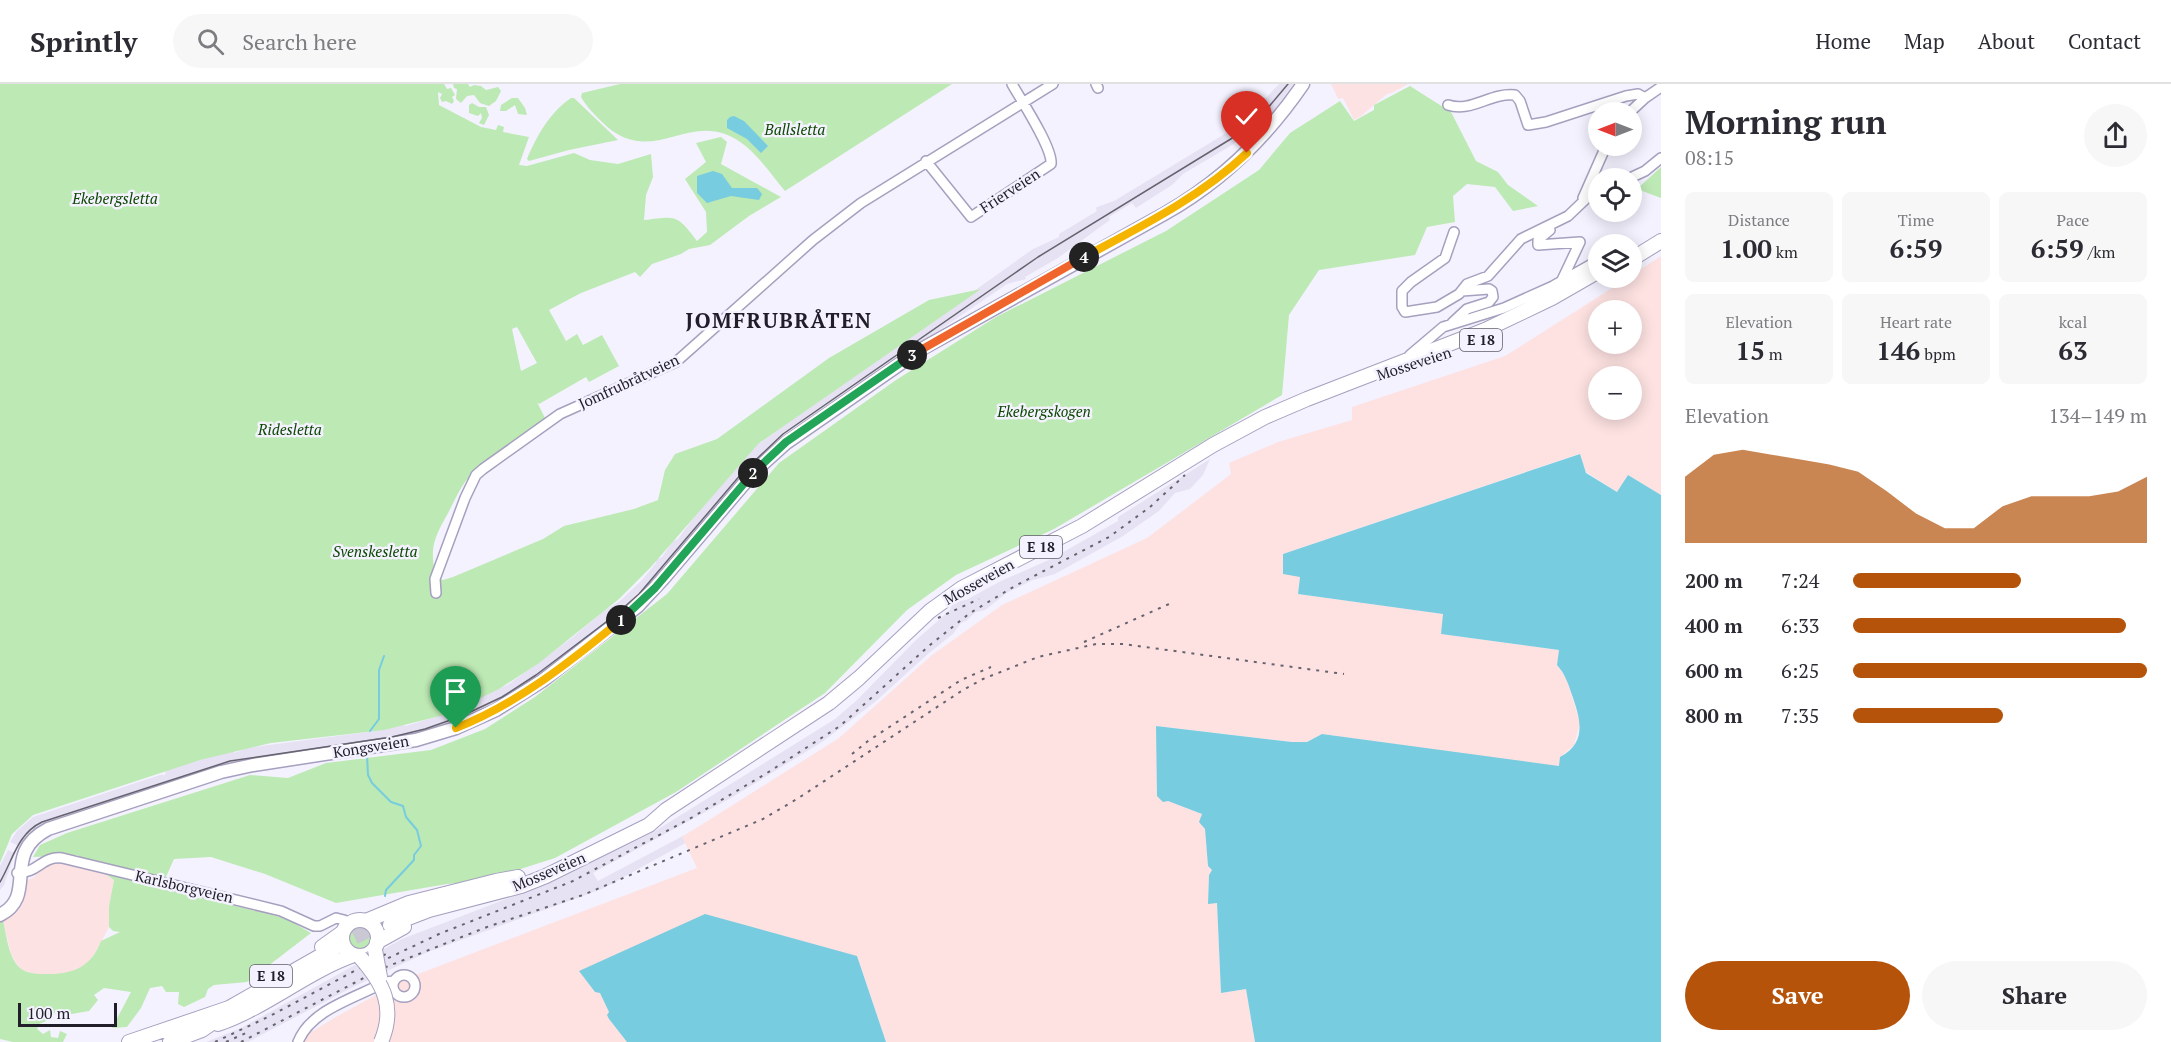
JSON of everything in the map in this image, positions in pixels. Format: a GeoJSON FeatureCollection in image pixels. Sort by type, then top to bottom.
{"type":"FeatureCollection","features":[{"type":"Feature","properties":{"kind":"highway"},"geometry":{"type":"LineString","coordinates":[[1642,243],[1661,231]]}},
{"type":"Feature","properties":{"kind":"highway"},"geometry":{"type":"LineString","coordinates":[[1642,253],[1661,241]]}},
{"type":"Feature","properties":{"kind":"highway","name":"Mosseveien"},"geometry":{"type":"LineString","coordinates":[[388,923],[418,908],[520,882],[556,862],[666,810],[829,703],[859,678],[930,610],[962,588],[1082,526],[1244,428],[1287,407],[1506,321],[1588,277]]}},
{"type":"Feature","properties":{"kind":"highway","name":"Mosseveien"},"geometry":{"type":"LineString","coordinates":[[1352,382],[1401,371],[1461,348],[1544,310],[1588,286]]}},
{"type":"Feature","properties":{"kind":"highway","name":"E 18"},"geometry":{"type":"LineString","coordinates":[[170,1042],[327,945],[355,921],[366,921],[409,903],[496,880],[520,882]]}},
{"type":"Feature","properties":{"kind":"highway","name":"E 18"},"geometry":{"type":"LineString","coordinates":[[129,1042],[240,1016],[327,967],[368,954],[389,934],[416,922],[497,897],[520,882]]}},
{"type":"Feature","properties":{"kind":"highway"},"geometry":{"type":"LineString","coordinates":[[366,921],[375,930],[375,947],[385,986],[386,1030],[381,1042]]}},
{"type":"Feature","properties":{"kind":"highway"},"geometry":{"type":"LineString","coordinates":[[346,928],[344,946],[358,956],[385,986]]}},
{"type":"Feature","properties":{"kind":"highway","name":"E 18"},"geometry":{"type":"LineString","coordinates":[[200,1024],[337,950]]}},
{"type":"Feature","properties":{"kind":"main road","name":"Kongsveien"},"geometry":{"type":"LineString","coordinates":[[0,915],[15,901],[18,891],[19,857],[27,843],[39,834],[57,826],[232,769],[427,737],[476,720],[522,695],[638,606],[754,472],[786,442],[921,350],[1174,209],[1198,193],[1257,143],[1303,84]]}},
{"type":"Feature","properties":{"kind":"street"},"geometry":{"type":"LineString","coordinates":[[1012,84],[1022,103]]}},
{"type":"Feature","properties":{"kind":"street","name":"Jomfrubråtveien"},"geometry":{"type":"LineString","coordinates":[[435,593],[435,579],[465,498],[476,475],[483,469],[560,414],[676,362],[825,230],[861,203],[1053,84]]}},
{"type":"Feature","properties":{"kind":"street"},"geometry":{"type":"LineString","coordinates":[[1641,102],[1661,87]]}},
{"type":"Feature","properties":{"kind":"street"},"geometry":{"type":"LineString","coordinates":[[1448,105],[1458,108],[1498,96],[1515,95],[1520,100],[1528,125],[1546,123],[1626,96],[1638,94],[1645,98]]}},
{"type":"Feature","properties":{"kind":"street","name":"Frierveien"},"geometry":{"type":"LineString","coordinates":[[926,161],[971,217],[1051,164],[1052,161],[1044,143],[1022,103]]}},
{"type":"Feature","properties":{"kind":"street"},"geometry":{"type":"LineString","coordinates":[[1581,203],[1602,156]]}},
{"type":"Feature","properties":{"kind":"street"},"geometry":{"type":"LineString","coordinates":[[1642,172],[1661,158]]}},
{"type":"Feature","properties":{"kind":"street"},"geometry":{"type":"LineString","coordinates":[[1561,281],[1580,242],[1540,247],[1537,243],[1545,233],[1560,224],[1588,198]]}},
{"type":"Feature","properties":{"kind":"street"},"geometry":{"type":"LineString","coordinates":[[1454,232],[1445,258],[1404,289],[1401,297],[1402,307],[1406,312],[1432,309],[1462,291],[1467,284],[1482,280],[1495,272],[1521,239],[1568,216]]}},
{"type":"Feature","properties":{"kind":"street","name":"Mosseveien"},"geometry":{"type":"LineString","coordinates":[[1401,363],[1438,331],[1504,308],[1588,266]]}},
{"type":"Feature","properties":{"kind":"street"},"geometry":{"type":"LineString","coordinates":[[1450,325],[1467,309],[1489,302],[1493,297],[1489,289],[1462,291]]}},
{"type":"Feature","properties":{"kind":"street","name":"Karlsborgveien"},"geometry":{"type":"LineString","coordinates":[[17,873],[34,870],[51,858],[62,858],[283,911],[314,926],[319,927],[336,918],[344,920],[346,928]]}},
{"type":"Feature","properties":{"kind":"street"},"geometry":{"type":"LineString","coordinates":[[298,1042],[306,1028],[318,1018],[346,1001],[385,986]]}},
{"type":"Feature","properties":{"kind":"shaded area"},"geometry":{"type":"Polygon","coordinates":[[[1279,84],[1293,84],[1273,112],[1256,128],[1183,174],[1172,185],[1136,208],[1132,203],[1109,217],[1110,220],[1058,258],[1025,277],[1026,279],[1007,284],[782,438],[742,476],[639,597],[535,679],[500,701],[460,720],[412,735],[246,760],[210,769],[43,825],[28,835],[19,846],[10,842],[17,831],[33,817],[165,775],[166,770],[233,750],[234,753],[247,748],[406,726],[448,713],[509,684],[620,601],[642,580],[656,563],[655,560],[662,557],[673,541],[678,539],[703,505],[757,443],[1033,249],[1059,237],[1059,234],[1097,211],[1097,207],[1114,201],[1223,135],[1249,116],[1279,84]]]}},
{"type":"Feature","properties":{"kind":"shaded area"},"geometry":{"type":"Polygon","coordinates":[[[1331,84],[1408,84],[1387,94],[1354,120],[1343,98],[1338,99],[1331,84]]]}},
{"type":"Feature","properties":{"kind":"shaded area"},"geometry":{"type":"Polygon","coordinates":[[[1661,256],[1661,495],[1628,475],[1617,492],[1586,472],[1579,454],[1283,554],[1300,577],[1298,594],[1444,614],[1441,634],[1559,650],[1557,665],[1567,680],[1580,723],[1574,745],[1563,755],[1559,767],[1322,734],[1307,742],[1292,742],[1156,726],[1168,801],[1202,814],[1200,822],[1205,829],[1208,866],[1212,870],[1209,875],[1208,903],[1217,903],[1221,993],[1246,989],[1255,1042],[886,1042],[857,956],[580,971],[595,992],[600,992],[609,1012],[609,1019],[627,1042],[295,1042],[405,979],[697,868],[682,837],[839,738],[932,655],[1002,605],[1147,538],[1231,474],[1229,463],[1278,442],[1352,420],[1352,407],[1505,356],[1588,303],[1588,354],[1642,354],[1642,300],[1593,300],[1612,288],[1642,288],[1642,268],[1661,256]]]}},
{"type":"Feature","properties":{"kind":"shaded area"},"geometry":{"type":"Polygon","coordinates":[[[1210,459],[1203,475],[1190,489],[1175,493],[1159,511],[1123,536],[1055,574],[1033,580],[1008,592],[985,610],[976,612],[875,702],[822,742],[731,798],[593,873],[598,881],[696,829],[698,836],[602,889],[428,952],[355,986],[248,1042],[206,1042],[241,1028],[402,939],[540,886],[652,833],[835,719],[950,610],[953,602],[966,600],[1001,581],[1051,559],[1118,521],[1118,517],[1210,459]]]}},
{"type":"Feature","properties":{"kind":"shaded area"},"geometry":{"type":"Polygon","coordinates":[[[8,850],[15,853],[4,885],[0,890],[0,866],[8,850]]]}},
{"type":"Feature","properties":{"kind":"shaded area"},"geometry":{"type":"Polygon","coordinates":[[[53,861],[99,870],[114,880],[109,906],[109,927],[88,963],[74,971],[60,974],[33,974],[22,970],[16,963],[11,954],[3,921],[21,907],[26,881],[53,861]]]}},
{"type":"Feature","properties":{"kind":"green space"},"geometry":{"type":"Polygon","coordinates":[[[0,84],[444,84],[447,89],[451,88],[455,95],[452,97],[454,101],[452,104],[442,102],[440,98],[442,94],[438,92],[439,105],[481,127],[496,130],[498,125],[504,127],[503,132],[529,137],[519,165],[527,166],[574,153],[590,160],[618,164],[651,154],[653,177],[646,195],[644,220],[675,219],[685,226],[697,241],[707,232],[706,212],[685,179],[706,162],[696,143],[721,137],[727,142],[721,164],[781,197],[749,216],[710,245],[689,249],[652,264],[640,277],[635,272],[581,293],[549,310],[566,341],[577,334],[583,345],[602,335],[619,366],[589,382],[586,377],[539,404],[537,402],[545,418],[492,456],[465,482],[434,544],[433,558],[436,576],[443,580],[543,539],[564,526],[634,509],[658,500],[665,470],[675,454],[717,439],[829,358],[929,300],[981,289],[758,444],[650,568],[619,599],[539,663],[499,689],[448,714],[384,730],[271,743],[200,760],[33,815],[12,834],[0,863],[0,84]],[[517,327],[512,329],[521,371],[537,363],[517,327]]]}},
{"type":"Feature","properties":{"kind":"green space"},"geometry":{"type":"Polygon","coordinates":[[[453,84],[481,86],[486,90],[498,87],[501,91],[496,101],[489,106],[480,103],[474,95],[467,96],[461,103],[456,99],[457,89],[453,84]]]}},
{"type":"Feature","properties":{"kind":"green space","name":"Ballsletta"},"geometry":{"type":"Polygon","coordinates":[[[620,84],[952,84],[785,191],[751,151],[735,138],[725,134],[709,131],[694,132],[650,141],[634,141],[619,135],[602,122],[581,97],[582,93],[620,84]]]}},
{"type":"Feature","properties":{"kind":"green space","name":"Ekebergskogen"},"geometry":{"type":"Polygon","coordinates":[[[1410,86],[1451,112],[1476,161],[1498,172],[1508,185],[1538,206],[1513,211],[1495,187],[1467,184],[1453,196],[1455,222],[1427,227],[1415,255],[1319,270],[1289,315],[1282,395],[1054,529],[956,575],[907,610],[825,693],[676,792],[555,858],[483,881],[447,884],[336,903],[265,874],[211,857],[174,859],[161,888],[285,918],[311,933],[247,982],[214,985],[208,989],[205,997],[184,1007],[178,1004],[179,992],[166,992],[162,986],[150,988],[141,1008],[127,1027],[112,1028],[131,992],[104,988],[94,995],[98,1000],[89,1011],[60,1016],[51,1012],[51,1019],[39,1024],[37,1029],[43,1034],[50,1030],[51,1037],[58,1038],[60,1031],[67,1034],[63,1042],[13,1042],[0,1039],[0,922],[3,921],[10,952],[16,963],[23,970],[36,974],[57,974],[80,967],[92,957],[101,941],[120,932],[113,931],[109,927],[109,906],[114,880],[77,855],[33,857],[40,845],[67,833],[250,775],[288,778],[326,763],[431,750],[485,729],[535,697],[667,594],[779,463],[896,380],[996,317],[1166,231],[1259,170],[1290,133],[1340,101],[1354,121],[1374,110],[1374,105],[1410,86]]]}},
{"type":"Feature","properties":{"kind":"green space"},"geometry":{"type":"Polygon","coordinates":[[[512,98],[518,98],[527,115],[518,114],[515,105],[506,111],[500,111],[501,105],[512,98]]]}},
{"type":"Feature","properties":{"kind":"green space"},"geometry":{"type":"Polygon","coordinates":[[[571,98],[574,98],[618,140],[529,161],[527,159],[544,126],[571,98]]]}},
{"type":"Feature","properties":{"kind":"green space"},"geometry":{"type":"Polygon","coordinates":[[[472,103],[479,107],[486,107],[489,115],[484,125],[479,123],[482,118],[481,113],[478,116],[469,113],[469,105],[472,103]]]}},
{"type":"Feature","properties":{"kind":"green space"},"geometry":{"type":"Polygon","coordinates":[[[1661,167],[1661,198],[1642,191],[1642,184],[1661,167]]]}},
{"type":"Feature","properties":{"kind":"green space"},"geometry":{"type":"Polygon","coordinates":[[[355,928],[363,928],[370,935],[370,943],[363,950],[355,950],[348,943],[348,935],[355,928]]]}},
{"type":"Feature","properties":{"kind":"water"},"geometry":{"type":"Polygon","coordinates":[[[734,116],[744,121],[768,146],[761,153],[747,139],[727,128],[727,120],[734,116]]]}},
{"type":"Feature","properties":{"kind":"water"},"geometry":{"type":"Polygon","coordinates":[[[713,171],[722,174],[732,188],[757,188],[762,194],[759,200],[731,196],[707,203],[697,193],[697,176],[713,171]]]}},
{"type":"Feature","properties":{"kind":"water"},"geometry":{"type":"Polygon","coordinates":[[[1580,454],[1586,473],[1617,492],[1628,475],[1661,495],[1661,1042],[1255,1042],[1246,989],[1221,993],[1217,903],[1208,904],[1209,875],[1212,870],[1208,866],[1205,829],[1199,822],[1202,814],[1168,801],[1163,802],[1157,796],[1156,726],[1292,742],[1307,742],[1322,734],[1559,766],[1560,757],[1575,744],[1580,729],[1569,687],[1557,665],[1559,650],[1441,634],[1443,614],[1298,594],[1300,577],[1283,574],[1283,554],[1580,454]]]}},
{"type":"Feature","properties":{"kind":"water"},"geometry":{"type":"Polygon","coordinates":[[[705,914],[857,956],[886,1042],[627,1042],[609,1019],[607,1015],[609,1012],[600,993],[595,992],[579,971],[705,914]]]}},
{"type":"Feature","properties":{"kind":"waterway"},"geometry":{"type":"LineString","coordinates":[[370,731],[379,719],[379,670],[384,656]]}},
{"type":"Feature","properties":{"kind":"waterway"},"geometry":{"type":"LineString","coordinates":[[367,755],[368,775],[372,783],[391,802],[403,806],[406,817],[417,830],[421,846],[414,855],[414,860],[386,890],[385,896]]}},
{"type":"Feature","properties":{"kind":"tunnel"},"geometry":{"type":"LineString","coordinates":[[336,947],[387,921]]}},
{"type":"Feature","properties":{"kind":"tram line"},"geometry":{"type":"LineString","coordinates":[[0,882],[21,840],[42,822],[230,761],[392,737],[425,729],[462,716],[502,697],[536,675],[614,616],[639,594],[742,473],[783,434],[1038,257],[1234,137],[1261,116],[1288,84]]}},
{"type":"Feature","properties":{"kind":"railway"},"geometry":{"type":"LineString","coordinates":[[380,962],[439,934],[573,881],[691,818],[767,773],[840,726],[930,645],[970,613],[1015,586],[1109,537],[1150,507],[1185,475]]}},
{"type":"Feature","properties":{"kind":"railway"},"geometry":{"type":"LineString","coordinates":[[938,618],[979,599]]}},
{"type":"Feature","properties":{"kind":"railway"},"geometry":{"type":"LineString","coordinates":[[1084,642],[1169,604]]}},
{"type":"Feature","properties":{"kind":"railway"},"geometry":{"type":"LineString","coordinates":[[241,1042],[381,969],[487,927],[583,895],[763,819],[963,690],[983,679],[1038,657],[1096,644],[1123,644],[1344,674]]}},
{"type":"Feature","properties":{"kind":"railway"},"geometry":{"type":"LineString","coordinates":[[852,754],[961,680],[991,667]]}},
{"type":"Feature","properties":{"kind":"railway"},"geometry":{"type":"LineString","coordinates":[[215,1042],[270,1016],[386,954]]}},
{"type":"Feature","properties":{"kind":"railway"},"geometry":{"type":"LineString","coordinates":[[226,1042],[248,1032]]}},
{"type":"Feature","properties":{"kind":"district","name":"JOMFRUBRÅTEN"},"geometry":{"type":"Point","coordinates":[779,321]}},
{"type":"Feature","properties":{"kind":"route"},"geometry":{"type":"LineString","coordinates":[[456,728],[522,695],[630,613],[655,588],[754,472],[794,436],[921,350],[1181,204],[1214,182],[1247,153]]}},
{"type":"Feature","properties":{"kind":"park label","name":"Ekebergsletta"},"geometry":{"type":"Point","coordinates":[115,199]}},
{"type":"Feature","properties":{"kind":"park label","name":"Ridesletta"},"geometry":{"type":"Point","coordinates":[290,430]}},
{"type":"Feature","properties":{"kind":"park label","name":"Svenskesletta"},"geometry":{"type":"Point","coordinates":[375,552]}}]}
